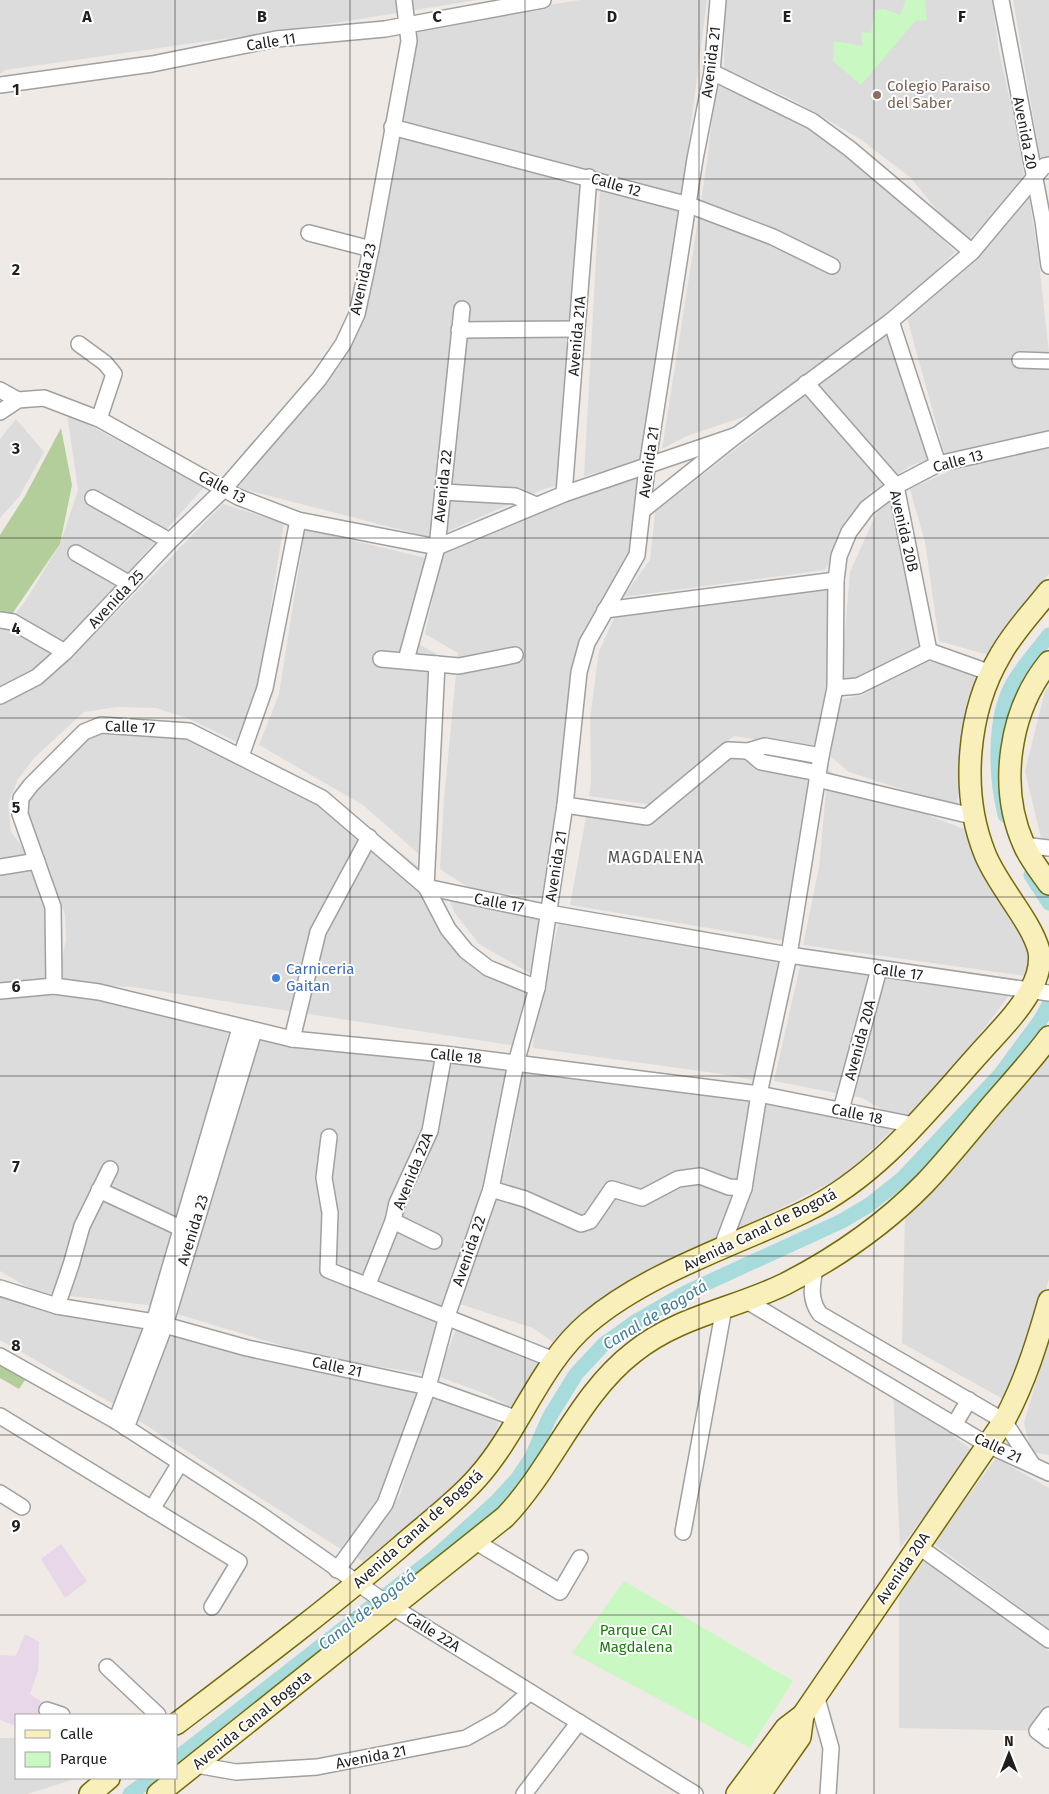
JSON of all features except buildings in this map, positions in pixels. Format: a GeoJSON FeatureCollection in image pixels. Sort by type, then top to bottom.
{"type":"FeatureCollection","features":[{"type":"Feature","properties":{"kind":"main road","name":"Avenida Canal de Bogotá"},"geometry":{"type":"LineString","coordinates":[[178,1723],[361,1586],[468,1488],[488,1465],[554,1360],[585,1326],[614,1303],[721,1249],[804,1212],[848,1187],[884,1157],[1007,1022],[1038,991],[1039,965],[1037,946],[990,866],[979,835],[970,778],[972,744],[980,707],[991,673],[1006,645],[1049,591]]}},
{"type":"Feature","properties":{"kind":"main road"},"geometry":{"type":"LineString","coordinates":[[1049,662],[1028,693],[1013,748],[1011,800],[1017,828],[1024,844],[1049,884]]}},
{"type":"Feature","properties":{"kind":"main road"},"geometry":{"type":"LineString","coordinates":[[389,1605],[476,1542],[518,1504],[600,1386],[620,1363],[670,1328],[747,1301],[815,1268],[864,1236],[924,1184],[1049,1037]]}},
{"type":"Feature","properties":{"kind":"main road"},"geometry":{"type":"LineString","coordinates":[[1004,1421],[1021,1390],[1031,1365],[1049,1301]]}},
{"type":"Feature","properties":{"kind":"main road","name":"Avenida 20A"},"geometry":{"type":"LineString","coordinates":[[736,1794],[786,1728],[802,1715],[1004,1421]]}},
{"type":"Feature","properties":{"kind":"main road","name":"Avenida Canal Bogota"},"geometry":{"type":"LineString","coordinates":[[178,1779],[389,1605]]}},
{"type":"Feature","properties":{"kind":"main road","name":"Avenida 20A"},"geometry":{"type":"LineString","coordinates":[[760,1794],[800,1737],[802,1715]]}},
{"type":"Feature","properties":{"kind":"main road"},"geometry":{"type":"LineString","coordinates":[[90,1794],[109,1779]]}},
{"type":"Feature","properties":{"kind":"main road","name":"Avenida Canal Bogota"},"geometry":{"type":"LineString","coordinates":[[158,1794],[178,1779]]}},
{"type":"Feature","properties":{"kind":"street"},"geometry":{"type":"LineString","coordinates":[[404,0],[409,25]]}},
{"type":"Feature","properties":{"kind":"street","name":"Calle 11"},"geometry":{"type":"LineString","coordinates":[[0,85],[152,64],[276,39],[409,25],[543,0]]}},
{"type":"Feature","properties":{"kind":"street","name":"Avenida 21"},"geometry":{"type":"LineString","coordinates":[[549,913],[565,805],[579,672],[587,643],[637,555],[647,467],[712,72],[718,0]]}},
{"type":"Feature","properties":{"kind":"street","name":"Avenida 20"},"geometry":{"type":"LineString","coordinates":[[1000,0],[1043,221],[1049,266]]}},
{"type":"Feature","properties":{"kind":"street","name":"Avenida 23"},"geometry":{"type":"LineString","coordinates":[[223,490],[319,379],[342,344],[357,314],[371,249],[409,41],[409,25]]}},
{"type":"Feature","properties":{"kind":"street"},"geometry":{"type":"LineString","coordinates":[[712,72],[812,121],[850,149],[972,252]]}},
{"type":"Feature","properties":{"kind":"street","name":"Calle 12"},"geometry":{"type":"LineString","coordinates":[[392,127],[589,177],[689,205],[773,236],[832,266]]}},
{"type":"Feature","properties":{"kind":"street"},"geometry":{"type":"LineString","coordinates":[[642,510],[736,435],[891,321],[972,252],[1044,166],[1049,165]]}},
{"type":"Feature","properties":{"kind":"street","name":"Avenida 21A"},"geometry":{"type":"LineString","coordinates":[[564,494],[589,177]]}},
{"type":"Feature","properties":{"kind":"street"},"geometry":{"type":"LineString","coordinates":[[309,233],[371,249]]}},
{"type":"Feature","properties":{"kind":"street","name":"Avenida 22"},"geometry":{"type":"LineString","coordinates":[[406,660],[437,547],[462,308]]}},
{"type":"Feature","properties":{"kind":"street"},"geometry":{"type":"LineString","coordinates":[[891,321],[938,464]]}},
{"type":"Feature","properties":{"kind":"street"},"geometry":{"type":"LineString","coordinates":[[459,330],[578,329]]}},
{"type":"Feature","properties":{"kind":"street"},"geometry":{"type":"LineString","coordinates":[[79,344],[105,363],[114,374],[99,419]]}},
{"type":"Feature","properties":{"kind":"street"},"geometry":{"type":"LineString","coordinates":[[1020,360],[1049,361]]}},
{"type":"Feature","properties":{"kind":"street","name":"Avenida 20B"},"geometry":{"type":"LineString","coordinates":[[806,383],[896,486],[929,651]]}},
{"type":"Feature","properties":{"kind":"street"},"geometry":{"type":"LineString","coordinates":[[0,390],[18,400],[0,412]]}},
{"type":"Feature","properties":{"kind":"street","name":"Calle 13"},"geometry":{"type":"LineString","coordinates":[[18,400],[44,398],[99,419],[223,490],[298,520],[437,547]]}},
{"type":"Feature","properties":{"kind":"street"},"geometry":{"type":"LineString","coordinates":[[437,547],[536,504],[736,435]]}},
{"type":"Feature","properties":{"kind":"street","name":"Calle 13"},"geometry":{"type":"LineString","coordinates":[[836,580],[839,556],[849,532],[867,508],[896,486],[938,464],[1049,440]]}},
{"type":"Feature","properties":{"kind":"street","name":"Avenida 25"},"geometry":{"type":"LineString","coordinates":[[0,696],[37,677],[65,652],[170,541],[223,490]]}},
{"type":"Feature","properties":{"kind":"street"},"geometry":{"type":"LineString","coordinates":[[443,492],[515,496],[536,504]]}},
{"type":"Feature","properties":{"kind":"street"},"geometry":{"type":"LineString","coordinates":[[93,498],[170,541]]}},
{"type":"Feature","properties":{"kind":"street"},"geometry":{"type":"LineString","coordinates":[[241,756],[265,688],[298,520]]}},
{"type":"Feature","properties":{"kind":"street"},"geometry":{"type":"LineString","coordinates":[[76,553],[130,584]]}},
{"type":"Feature","properties":{"kind":"street"},"geometry":{"type":"LineString","coordinates":[[605,610],[836,580],[835,688],[821,756],[789,955],[759,1094],[744,1188],[721,1249]]}},
{"type":"Feature","properties":{"kind":"street"},"geometry":{"type":"LineString","coordinates":[[0,620],[13,622],[65,652]]}},
{"type":"Feature","properties":{"kind":"street"},"geometry":{"type":"LineString","coordinates":[[835,688],[858,686],[929,651],[991,673]]}},
{"type":"Feature","properties":{"kind":"street"},"geometry":{"type":"LineString","coordinates":[[381,659],[459,666],[515,655]]}},
{"type":"Feature","properties":{"kind":"street"},"geometry":{"type":"LineString","coordinates":[[438,664],[426,887],[448,929],[466,951],[488,968],[537,988]]}},
{"type":"Feature","properties":{"kind":"street","name":"Calle 17"},"geometry":{"type":"LineString","coordinates":[[37,861],[20,814],[21,798],[30,785],[84,732],[101,725],[189,731],[322,798],[426,887],[549,913],[789,955],[879,970],[1038,991]]}},
{"type":"Feature","properties":{"kind":"street"},"geometry":{"type":"LineString","coordinates":[[565,805],[647,817],[728,750],[748,751],[765,746],[821,756]]}},
{"type":"Feature","properties":{"kind":"street"},"geometry":{"type":"LineString","coordinates":[[748,751],[761,762],[976,817]]}},
{"type":"Feature","properties":{"kind":"street"},"geometry":{"type":"LineString","coordinates":[[292,1039],[318,932],[369,837]]}},
{"type":"Feature","properties":{"kind":"street"},"geometry":{"type":"LineString","coordinates":[[1024,844],[1049,848]]}},
{"type":"Feature","properties":{"kind":"street"},"geometry":{"type":"LineString","coordinates":[[0,867],[37,861],[53,907],[54,986]]}},
{"type":"Feature","properties":{"kind":"street","name":"Avenida 22"},"geometry":{"type":"LineString","coordinates":[[337,1570],[385,1504],[428,1386],[447,1316],[491,1189],[516,1063],[537,988],[549,913]]}},
{"type":"Feature","properties":{"kind":"street","name":"Avenida 20A"},"geometry":{"type":"LineString","coordinates":[[841,1110],[879,970]]}},
{"type":"Feature","properties":{"kind":"street","name":"Calle 18"},"geometry":{"type":"LineString","coordinates":[[0,991],[54,986],[99,992],[292,1039],[444,1054],[759,1094],[914,1125]]}},
{"type":"Feature","properties":{"kind":"street","name":"Avenida 23"},"geometry":{"type":"LineString","coordinates":[[121,1424],[160,1323],[247,1029]]}},
{"type":"Feature","properties":{"kind":"street","name":"Avenida 22A"},"geometry":{"type":"LineString","coordinates":[[368,1284],[393,1221],[398,1203],[430,1131],[444,1054]]}},
{"type":"Feature","properties":{"kind":"street"},"geometry":{"type":"LineString","coordinates":[[329,1137],[324,1178],[330,1212],[328,1270],[368,1284],[554,1360]]}},
{"type":"Feature","properties":{"kind":"street"},"geometry":{"type":"LineString","coordinates":[[56,1306],[71,1265],[82,1226],[110,1169]]}},
{"type":"Feature","properties":{"kind":"street"},"geometry":{"type":"LineString","coordinates":[[491,1189],[525,1199],[581,1224],[590,1222],[612,1189],[642,1198],[678,1179],[700,1176],[729,1187],[744,1188]]}},
{"type":"Feature","properties":{"kind":"street"},"geometry":{"type":"LineString","coordinates":[[100,1190],[186,1231]]}},
{"type":"Feature","properties":{"kind":"street"},"geometry":{"type":"LineString","coordinates":[[393,1221],[434,1241]]}},
{"type":"Feature","properties":{"kind":"street","name":"Calle 21"},"geometry":{"type":"LineString","coordinates":[[815,1268],[811,1290],[814,1305],[820,1314],[1004,1421],[1032,1464]]}},
{"type":"Feature","properties":{"kind":"street","name":"Calle 21"},"geometry":{"type":"LineString","coordinates":[[0,1288],[56,1306],[160,1323],[247,1348],[428,1386],[518,1419]]}},
{"type":"Feature","properties":{"kind":"street","name":"Calle 21"},"geometry":{"type":"LineString","coordinates":[[747,1301],[988,1445],[1032,1464]]}},
{"type":"Feature","properties":{"kind":"street"},"geometry":{"type":"LineString","coordinates":[[683,1532],[724,1308]]}},
{"type":"Feature","properties":{"kind":"street","name":"Calle 22A"},"geometry":{"type":"LineString","coordinates":[[0,1356],[121,1424],[261,1515],[389,1605],[695,1794]]}},
{"type":"Feature","properties":{"kind":"street"},"geometry":{"type":"LineString","coordinates":[[954,1425],[969,1400]]}},
{"type":"Feature","properties":{"kind":"street"},"geometry":{"type":"LineString","coordinates":[[0,1416],[239,1562],[212,1607]]}},
{"type":"Feature","properties":{"kind":"street"},"geometry":{"type":"LineString","coordinates":[[152,1509],[180,1463]]}},
{"type":"Feature","properties":{"kind":"street"},"geometry":{"type":"LineString","coordinates":[[1032,1464],[1049,1474]]}},
{"type":"Feature","properties":{"kind":"street"},"geometry":{"type":"LineString","coordinates":[[0,1493],[22,1507]]}},
{"type":"Feature","properties":{"kind":"street"},"geometry":{"type":"LineString","coordinates":[[476,1542],[560,1592],[580,1558]]}},
{"type":"Feature","properties":{"kind":"street"},"geometry":{"type":"LineString","coordinates":[[918,1546],[1049,1640]]}},
{"type":"Feature","properties":{"kind":"street"},"geometry":{"type":"LineString","coordinates":[[107,1667],[157,1714]]}},
{"type":"Feature","properties":{"kind":"street","name":"Avenida 21"},"geometry":{"type":"LineString","coordinates":[[196,1765],[236,1772],[317,1767],[466,1738],[500,1719],[530,1692]]}},
{"type":"Feature","properties":{"kind":"street"},"geometry":{"type":"LineString","coordinates":[[816,1695],[831,1748],[828,1794]]}},
{"type":"Feature","properties":{"kind":"street"},"geometry":{"type":"LineString","coordinates":[[47,1710],[59,1714]]}},
{"type":"Feature","properties":{"kind":"street"},"geometry":{"type":"LineString","coordinates":[[1043,1735],[1049,1715]]}},
{"type":"Feature","properties":{"kind":"street"},"geometry":{"type":"LineString","coordinates":[[524,1794],[579,1722]]}},
{"type":"Feature","properties":{"kind":"shaded area"},"geometry":{"type":"Polygon","coordinates":[[[0,0],[477,0],[348,21],[5,70],[0,74],[0,0]]]}},
{"type":"Feature","properties":{"kind":"shaded area"},"geometry":{"type":"Polygon","coordinates":[[[581,0],[707,0],[682,195],[399,119],[414,25],[581,0]]]}},
{"type":"Feature","properties":{"kind":"shaded area"},"geometry":{"type":"Polygon","coordinates":[[[725,0],[992,0],[999,51],[1023,158],[1024,182],[964,244],[911,178],[860,139],[795,101],[724,68],[725,0]]]}},
{"type":"Feature","properties":{"kind":"shaded area"},"geometry":{"type":"Polygon","coordinates":[[[1013,0],[1049,0],[1049,160],[1041,161],[1013,0]]]}},
{"type":"Feature","properties":{"kind":"shaded area"},"geometry":{"type":"Polygon","coordinates":[[[716,85],[792,113],[899,194],[955,252],[915,292],[767,409],[687,436],[662,449],[707,162],[716,85]]]}},
{"type":"Feature","properties":{"kind":"shaded area"},"geometry":{"type":"Polygon","coordinates":[[[398,135],[580,184],[575,284],[566,369],[560,485],[544,489],[433,538],[235,487],[334,368],[371,289],[398,135]]]}},
{"type":"Feature","properties":{"kind":"shaded area"},"geometry":{"type":"Polygon","coordinates":[[[600,185],[680,211],[644,460],[584,476],[600,185]]]}},
{"type":"Feature","properties":{"kind":"shaded area"},"geometry":{"type":"Polygon","coordinates":[[[1029,197],[1038,254],[1049,352],[1049,431],[946,459],[906,314],[1029,197]]]}},
{"type":"Feature","properties":{"kind":"shaded area"},"geometry":{"type":"Polygon","coordinates":[[[889,330],[932,458],[910,466],[870,493],[825,570],[623,597],[650,560],[655,512],[889,330]]]}},
{"type":"Feature","properties":{"kind":"shaded area"},"geometry":{"type":"Polygon","coordinates":[[[67,413],[204,487],[79,627],[30,674],[0,686],[0,622],[9,622],[26,600],[60,544],[78,490],[67,413]]]}},
{"type":"Feature","properties":{"kind":"shaded area"},"geometry":{"type":"Polygon","coordinates":[[[16,419],[44,452],[19,497],[0,518],[0,439],[16,419]]]}},
{"type":"Feature","properties":{"kind":"shaded area"},"geometry":{"type":"Polygon","coordinates":[[[1049,445],[1049,574],[1028,598],[992,656],[939,641],[925,542],[910,489],[965,464],[1049,445]]]}},
{"type":"Feature","properties":{"kind":"shaded area"},"geometry":{"type":"Polygon","coordinates":[[[642,471],[629,553],[611,594],[580,647],[547,899],[471,889],[440,869],[444,799],[458,653],[425,634],[442,555],[551,500],[642,471]]]}},
{"type":"Feature","properties":{"kind":"shaded area"},"geometry":{"type":"Polygon","coordinates":[[[890,498],[903,553],[919,646],[857,677],[841,680],[850,572],[882,501],[890,498]]]}},
{"type":"Feature","properties":{"kind":"shaded area"},"geometry":{"type":"Polygon","coordinates":[[[223,504],[284,523],[258,687],[241,744],[187,718],[156,708],[117,707],[84,712],[35,757],[18,779],[8,804],[11,832],[29,856],[50,916],[47,984],[0,984],[0,700],[42,683],[120,609],[223,504]]]}},
{"type":"Feature","properties":{"kind":"shaded area"},"geometry":{"type":"Polygon","coordinates":[[[305,529],[426,558],[411,640],[446,659],[432,793],[429,863],[363,805],[259,745],[279,694],[305,529]]]}},
{"type":"Feature","properties":{"kind":"shaded area"},"geometry":{"type":"Polygon","coordinates":[[[832,583],[830,689],[820,750],[734,736],[653,805],[589,796],[591,782],[590,718],[599,651],[616,614],[832,583]]]}},
{"type":"Feature","properties":{"kind":"shaded area"},"geometry":{"type":"Polygon","coordinates":[[[922,660],[981,674],[956,807],[849,772],[830,756],[839,700],[862,695],[922,660]]]}},
{"type":"Feature","properties":{"kind":"shaded area"},"geometry":{"type":"Polygon","coordinates":[[[1049,686],[1049,839],[1041,838],[1025,771],[1045,691],[1049,686]]]}},
{"type":"Feature","properties":{"kind":"shaded area"},"geometry":{"type":"Polygon","coordinates":[[[150,722],[250,754],[352,813],[431,877],[441,905],[470,947],[533,992],[517,1046],[133,987],[56,984],[66,940],[65,914],[39,852],[22,827],[28,786],[87,725],[150,722]]]}},
{"type":"Feature","properties":{"kind":"shaded area"},"geometry":{"type":"Polygon","coordinates":[[[736,750],[817,762],[792,942],[570,905],[588,806],[658,815],[736,750]]]}},
{"type":"Feature","properties":{"kind":"shaded area"},"geometry":{"type":"Polygon","coordinates":[[[828,769],[843,782],[964,829],[989,854],[1038,953],[1026,976],[803,945],[819,868],[828,769]]]}},
{"type":"Feature","properties":{"kind":"shaded area"},"geometry":{"type":"Polygon","coordinates":[[[449,898],[544,917],[531,974],[479,944],[454,912],[449,898]]]}},
{"type":"Feature","properties":{"kind":"shaded area"},"geometry":{"type":"Polygon","coordinates":[[[559,922],[787,957],[759,1081],[715,1073],[533,1048],[534,1023],[559,922]]]}},
{"type":"Feature","properties":{"kind":"shaded area"},"geometry":{"type":"Polygon","coordinates":[[[801,962],[1011,993],[952,1070],[902,1121],[862,1098],[774,1081],[801,962]]]}},
{"type":"Feature","properties":{"kind":"shaded area"},"geometry":{"type":"Polygon","coordinates":[[[49,992],[138,1004],[229,1031],[156,1306],[36,1292],[0,1271],[0,998],[49,992]]]}},
{"type":"Feature","properties":{"kind":"shaded area"},"geometry":{"type":"Polygon","coordinates":[[[258,1036],[509,1069],[494,1154],[426,1374],[323,1358],[167,1311],[258,1036]]]}},
{"type":"Feature","properties":{"kind":"shaded area"},"geometry":{"type":"Polygon","coordinates":[[[1049,1054],[1049,1279],[1012,1404],[902,1343],[905,1215],[1005,1108],[1049,1054]]]}},
{"type":"Feature","properties":{"kind":"shaded area"},"geometry":{"type":"Polygon","coordinates":[[[523,1068],[840,1112],[893,1129],[847,1174],[747,1226],[557,1345],[533,1328],[460,1304],[507,1163],[523,1068]]]}},
{"type":"Feature","properties":{"kind":"shaded area"},"geometry":{"type":"Polygon","coordinates":[[[0,1293],[16,1301],[145,1324],[115,1405],[0,1340],[0,1293]]]}},
{"type":"Feature","properties":{"kind":"shaded area"},"geometry":{"type":"Polygon","coordinates":[[[458,1325],[540,1357],[517,1410],[486,1394],[437,1376],[458,1325]]]}},
{"type":"Feature","properties":{"kind":"shaded area"},"geometry":{"type":"Polygon","coordinates":[[[166,1332],[418,1388],[389,1490],[347,1553],[133,1417],[166,1332]]]}},
{"type":"Feature","properties":{"kind":"shaded area"},"geometry":{"type":"Polygon","coordinates":[[[1049,1337],[1049,1455],[1031,1452],[1024,1423],[1049,1337]]]}},
{"type":"Feature","properties":{"kind":"shaded area"},"geometry":{"type":"Polygon","coordinates":[[[893,1390],[973,1451],[900,1548],[893,1390]]]}},
{"type":"Feature","properties":{"kind":"shaded area"},"geometry":{"type":"Polygon","coordinates":[[[430,1395],[499,1423],[484,1461],[367,1564],[356,1557],[400,1495],[430,1395]]]}},
{"type":"Feature","properties":{"kind":"shaded area"},"geometry":{"type":"Polygon","coordinates":[[[996,1458],[1049,1488],[1049,1630],[933,1543],[996,1458]]]}},
{"type":"Feature","properties":{"kind":"shaded area"},"geometry":{"type":"Polygon","coordinates":[[[61,1544],[87,1581],[65,1598],[41,1559],[61,1544]]]}},
{"type":"Feature","properties":{"kind":"shaded area"},"geometry":{"type":"Polygon","coordinates":[[[926,1558],[1049,1651],[1049,1731],[899,1728],[899,1596],[926,1558]]]}},
{"type":"Feature","properties":{"kind":"shaded area"},"geometry":{"type":"Polygon","coordinates":[[[25,1634],[39,1642],[38,1671],[30,1694],[43,1703],[38,1714],[15,1714],[15,1726],[0,1720],[0,1655],[16,1656],[25,1634]]]}},
{"type":"Feature","properties":{"kind":"shaded area"},"geometry":{"type":"Polygon","coordinates":[[[0,1738],[15,1738],[15,1779],[75,1779],[27,1794],[0,1794],[0,1738]]]}},
{"type":"Feature","properties":{"kind":"green space"},"geometry":{"type":"Polygon","coordinates":[[[906,0],[925,0],[927,20],[915,21],[861,85],[833,61],[834,41],[863,46],[861,32],[871,33],[875,10],[884,9],[900,15],[906,0]]]}},
{"type":"Feature","properties":{"kind":"green space"},"geometry":{"type":"Polygon","coordinates":[[[61,428],[72,485],[60,544],[8,620],[0,618],[0,535],[25,496],[61,428]]]}},
{"type":"Feature","properties":{"kind":"green space"},"geometry":{"type":"Polygon","coordinates":[[[0,1361],[27,1377],[19,1389],[0,1378],[0,1361]]]}},
{"type":"Feature","properties":{"kind":"green space","name":"Parque CAI Magdalena"},"geometry":{"type":"Polygon","coordinates":[[[624,1581],[793,1681],[750,1748],[572,1653],[624,1581]]]}},
{"type":"Feature","properties":{"kind":"waterway","name":"Canal de Bogotá"},"geometry":{"type":"LineString","coordinates":[[1005,815],[998,767],[999,732],[1002,715],[1012,685],[1049,635]]}},
{"type":"Feature","properties":{"kind":"waterway","name":"Canal de Bogotá"},"geometry":{"type":"LineString","coordinates":[[1031,875],[1049,903]]}},
{"type":"Feature","properties":{"kind":"waterway","name":"Canal de Bogotá"},"geometry":{"type":"LineString","coordinates":[[178,1757],[434,1558],[496,1502],[518,1478],[532,1457],[549,1418],[576,1374],[604,1344],[635,1322],[687,1292],[842,1221],[869,1205],[903,1178],[1000,1075],[1040,1021],[1049,1005]]}},
{"type":"Feature","properties":{"kind":"waterway","name":"Canal de Bogotá"},"geometry":{"type":"LineString","coordinates":[[130,1794],[151,1779]]}},
{"type":"Feature","properties":{"kind":"place","name":"Colegio Paraiso del Saber"},"geometry":{"type":"Point","coordinates":[877,95]}},
{"type":"Feature","properties":{"kind":"place","name":"Carniceria Gaitan"},"geometry":{"type":"Point","coordinates":[276,978]}},
{"type":"Feature","properties":{"kind":"district","name":"MAGDALENA"},"geometry":{"type":"Point","coordinates":[656,857]}}]}
